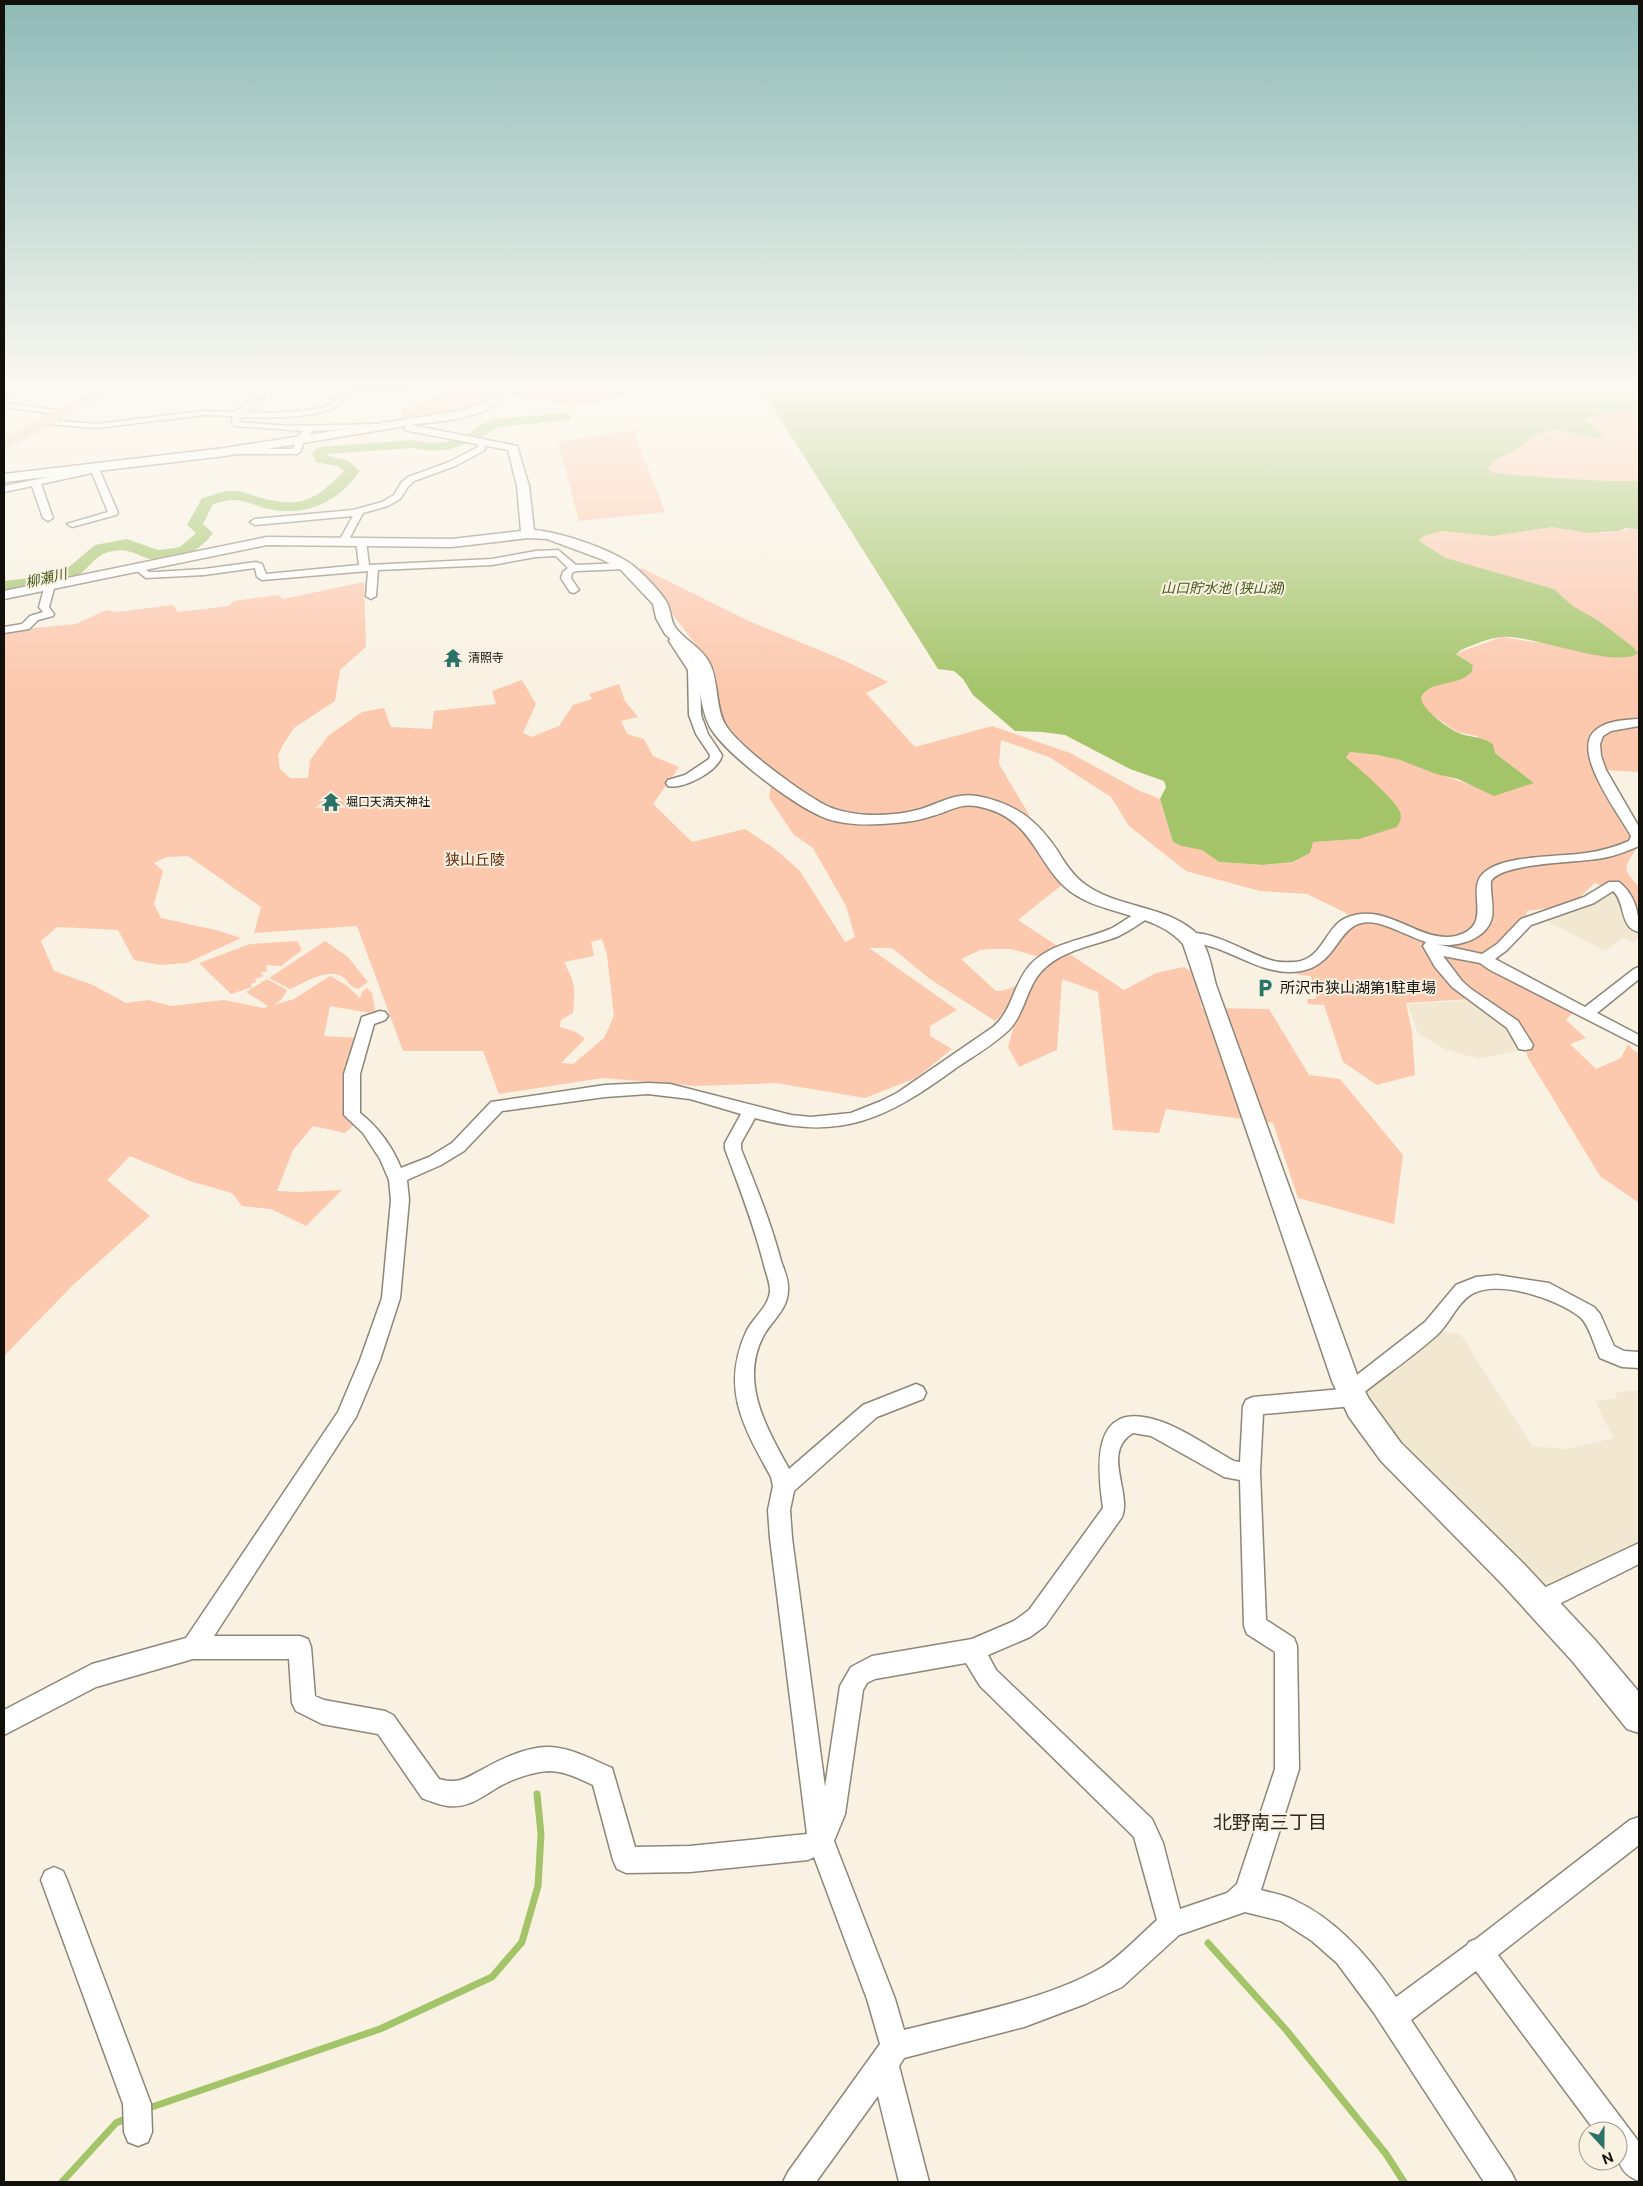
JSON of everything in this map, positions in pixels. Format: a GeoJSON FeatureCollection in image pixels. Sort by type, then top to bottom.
{"type":"FeatureCollection","features":[{"type":"Feature","properties":{"kind":"street"},"geometry":{"type":"LineString","coordinates":[[37,487],[48,518]]}},
{"type":"Feature","properties":{"kind":"street"},"geometry":{"type":"LineString","coordinates":[[72,524],[113,513],[104,487]]}},
{"type":"Feature","properties":{"kind":"street"},"geometry":{"type":"LineString","coordinates":[[255,522],[360,511],[385,504],[397,497],[403,487]]}},
{"type":"Feature","properties":{"kind":"street"},"geometry":{"type":"LineString","coordinates":[[523,487],[528,534]]}},
{"type":"Feature","properties":{"kind":"street"},"geometry":{"type":"LineString","coordinates":[[360,511],[352,541],[368,567],[371,596]]}},
{"type":"Feature","properties":{"kind":"street"},"geometry":{"type":"LineString","coordinates":[[4,594],[267,542],[452,543],[528,534],[549,535],[563,547],[625,566],[660,604],[666,624],[703,664],[718,727],[760,768],[816,808],[833,815],[858,819],[917,816],[958,800],[988,804],[1012,814],[1031,828],[1060,869],[1082,890],[1104,902],[1164,922],[1188,937],[1233,949],[1274,966],[1292,967],[1310,964],[1320,959],[1345,923],[1354,919],[1376,918],[1392,923],[1419,936],[1435,940],[1451,940],[1475,932],[1485,918],[1484,880],[1488,874],[1516,865],[1561,860],[1624,848],[1635,843],[1638,836],[1632,824],[1604,783],[1596,759],[1595,740],[1599,733],[1609,728],[1639,723]]}},
{"type":"Feature","properties":{"kind":"street"},"geometry":{"type":"LineString","coordinates":[[136,567],[146,575],[156,576],[259,566],[262,577],[368,567],[492,562],[563,547]]}},
{"type":"Feature","properties":{"kind":"street"},"geometry":{"type":"LineString","coordinates":[[563,547],[573,568]]}},
{"type":"Feature","properties":{"kind":"street"},"geometry":{"type":"LineString","coordinates":[[574,590],[566,578],[568,572],[573,568],[625,566]]}},
{"type":"Feature","properties":{"kind":"street"},"geometry":{"type":"LineString","coordinates":[[4,630],[25,627],[34,618],[49,614],[44,607],[50,585]]}},
{"type":"Feature","properties":{"kind":"street"},"geometry":{"type":"LineString","coordinates":[[672,783],[679,783],[716,760],[716,755],[698,725],[694,708],[697,688],[694,673],[674,641],[678,637]]}},
{"type":"Feature","properties":{"kind":"street"},"geometry":{"type":"LineString","coordinates":[[1485,959],[1502,947],[1526,922],[1590,900],[1614,886],[1626,894],[1630,902],[1631,917],[1639,928]]}},
{"type":"Feature","properties":{"kind":"street"},"geometry":{"type":"LineString","coordinates":[[397,1177],[435,1161],[458,1147],[497,1106],[532,1103],[606,1090],[640,1088],[692,1094],[782,1120],[817,1124],[845,1120],[876,1111],[916,1090],[1008,1022],[1028,980],[1043,961],[1062,951],[1123,928],[1143,915]]}},
{"type":"Feature","properties":{"kind":"street"},"geometry":{"type":"LineString","coordinates":[[1419,936],[1471,997],[1495,1010],[1515,1026],[1520,1032],[1524,1045]]}},
{"type":"Feature","properties":{"kind":"street"},"geometry":{"type":"LineString","coordinates":[[1188,937],[1196,949],[1206,985],[1352,1394],[1364,1415],[1391,1452],[1539,1602],[1584,1651],[1639,1717]]}},
{"type":"Feature","properties":{"kind":"street"},"geometry":{"type":"LineString","coordinates":[[1432,949],[1485,959],[1495,967],[1639,1041]]}},
{"type":"Feature","properties":{"kind":"street"},"geometry":{"type":"LineString","coordinates":[[1586,1014],[1637,977]]}},
{"type":"Feature","properties":{"kind":"street"},"geometry":{"type":"LineString","coordinates":[[193,1648],[346,1417],[370,1360],[390,1298],[400,1200],[397,1177],[388,1157],[369,1129],[352,1115],[352,1074],[364,1030],[367,1022],[380,1016]]}},
{"type":"Feature","properties":{"kind":"street"},"geometry":{"type":"LineString","coordinates":[[751,1111],[733,1143],[733,1148],[757,1210],[780,1288],[775,1306],[756,1332],[749,1348],[743,1377],[750,1417],[781,1475],[784,1486],[779,1510],[781,1538],[814,1801],[822,1841],[882,2000],[890,2055],[914,2182]]}},
{"type":"Feature","properties":{"kind":"street"},"geometry":{"type":"LineString","coordinates":[[798,2182],[890,2055],[1024,2013],[1076,1994],[1112,1977],[1171,1925],[1243,1898],[1248,1892],[1287,1769],[1286,1646],[1255,1626],[1250,1472],[1253,1406],[1352,1394],[1432,1328],[1460,1294],[1476,1284],[1497,1282],[1542,1288],[1587,1312],[1593,1320],[1607,1352],[1622,1359],[1639,1360]]}},
{"type":"Feature","properties":{"kind":"street"},"geometry":{"type":"LineString","coordinates":[[784,1486],[870,1411],[916,1393]]}},
{"type":"Feature","properties":{"kind":"street"},"geometry":{"type":"LineString","coordinates":[[4,1723],[92,1676],[193,1648],[300,1647],[304,1702],[322,1712],[385,1724],[431,1789],[449,1794],[471,1791],[494,1776],[522,1764],[550,1759],[577,1765],[603,1777],[626,1860],[690,1859],[808,1847],[822,1841],[833,1814],[852,1686],[859,1675],[872,1668],[972,1650],[1022,1629],[1037,1618],[1114,1510],[1110,1446],[1118,1433],[1131,1424],[1155,1428],[1231,1470],[1250,1472]]}},
{"type":"Feature","properties":{"kind":"street"},"geometry":{"type":"LineString","coordinates":[[1539,1602],[1639,1553]]}},
{"type":"Feature","properties":{"kind":"street"},"geometry":{"type":"LineString","coordinates":[[972,1650],[988,1678],[1142,1828],[1150,1843],[1171,1925]]}},
{"type":"Feature","properties":{"kind":"street"},"geometry":{"type":"LineString","coordinates":[[1392,2017],[1522,1920],[1639,1829]]}},
{"type":"Feature","properties":{"kind":"street"},"geometry":{"type":"LineString","coordinates":[[54,1880],[137,2118]]}},
{"type":"Feature","properties":{"kind":"street"},"geometry":{"type":"LineString","coordinates":[[1243,1898],[1287,1910],[1321,1932],[1346,1954],[1392,2017],[1501,2182]]}},
{"type":"Feature","properties":{"kind":"street"},"geometry":{"type":"LineString","coordinates":[[1478,1951],[1606,2121]]}},
{"type":"Feature","properties":{"kind":"street"},"geometry":{"type":"LineString","coordinates":[[1628,2151],[1639,2166]]}},
{"type":"Feature","properties":{"kind":"shaded area"},"geometry":{"type":"Polygon","coordinates":[[[1608,892],[1628,902],[1639,938],[1633,943],[1623,938],[1605,951],[1544,920],[1608,892]]]}},
{"type":"Feature","properties":{"kind":"shaded area"},"geometry":{"type":"Polygon","coordinates":[[[1469,1000],[1516,1034],[1521,1050],[1479,1059],[1445,1049],[1418,1034],[1408,1004],[1469,1000]]]}},
{"type":"Feature","properties":{"kind":"shaded area"},"geometry":{"type":"Polygon","coordinates":[[[1439,1331],[1461,1335],[1532,1446],[1566,1449],[1613,1438],[1595,1401],[1617,1398],[1615,1393],[1638,1390],[1639,1387],[1639,1542],[1547,1587],[1539,1584],[1372,1410],[1361,1389],[1439,1331]]]}},
{"type":"Feature","properties":{"kind":"green space"},"geometry":{"type":"Polygon","coordinates":[[[570,487],[655,487],[665,512],[579,521],[570,487]]]}},
{"type":"Feature","properties":{"kind":"green space","name":"狭山丘陵"},"geometry":{"type":"Polygon","coordinates":[[[1552,527],[1597,533],[1630,529],[1639,530],[1639,772],[1603,770],[1630,826],[1629,835],[1639,841],[1627,864],[1627,868],[1632,879],[1639,886],[1639,930],[1631,901],[1595,883],[1571,905],[1527,911],[1522,937],[1498,957],[1521,986],[1574,1011],[1566,1020],[1586,1038],[1570,1044],[1596,1069],[1621,1058],[1628,1044],[1639,1053],[1639,1203],[1600,1176],[1527,1056],[1525,1033],[1486,998],[1406,1003],[1412,1032],[1415,1075],[1377,1085],[1343,1062],[1324,1005],[1308,1004],[1307,999],[1316,999],[1311,976],[1300,975],[1290,971],[1316,966],[1353,926],[1346,913],[1307,894],[1260,891],[1186,871],[1129,826],[1111,797],[1049,757],[1001,740],[999,764],[1028,813],[1042,854],[1063,884],[1018,920],[1124,990],[1156,973],[1184,967],[1195,974],[1202,1008],[1269,1009],[1309,1075],[1340,1079],[1403,1155],[1394,1224],[1298,1198],[1273,1123],[1166,1109],[1159,1133],[1113,1130],[1098,992],[1062,979],[1057,1050],[1019,1067],[1008,1047],[1016,1018],[1007,1010],[995,1021],[930,979],[892,948],[869,948],[957,1010],[930,1026],[930,1036],[952,1049],[916,1078],[865,1098],[776,1083],[697,1086],[603,1078],[499,1094],[483,1051],[403,1051],[357,926],[254,933],[261,907],[188,856],[167,857],[154,863],[163,871],[154,904],[161,918],[216,930],[241,938],[187,963],[160,965],[134,960],[118,930],[57,927],[41,941],[54,971],[93,985],[126,1003],[148,1000],[171,1006],[224,1000],[264,1008],[268,1006],[246,992],[267,979],[287,990],[282,999],[274,1005],[294,999],[330,976],[346,985],[360,998],[362,992],[367,988],[372,993],[376,1014],[330,1006],[324,1036],[359,1038],[356,1123],[345,1133],[313,1126],[293,1150],[277,1191],[342,1190],[306,1226],[271,1209],[242,1206],[232,1193],[190,1181],[130,1156],[107,1180],[150,1216],[73,1285],[4,1356],[4,631],[76,624],[106,610],[117,612],[173,605],[178,612],[229,606],[233,601],[279,595],[283,599],[364,582],[366,647],[340,670],[335,701],[294,728],[283,745],[278,755],[280,769],[290,778],[308,778],[310,760],[329,735],[362,712],[384,708],[391,727],[432,729],[434,711],[496,704],[492,691],[522,680],[536,704],[523,733],[531,737],[559,726],[573,705],[592,699],[589,694],[619,684],[625,701],[638,717],[621,721],[627,734],[644,739],[653,756],[679,767],[653,804],[692,842],[745,829],[775,849],[800,871],[845,942],[855,937],[846,906],[813,848],[794,835],[769,798],[771,786],[738,750],[718,719],[711,665],[638,569],[642,568],[751,622],[841,659],[888,682],[866,693],[915,747],[992,726],[1070,753],[1140,791],[1160,799],[1173,842],[1202,850],[1219,862],[1263,865],[1294,862],[1310,853],[1312,842],[1359,839],[1367,778],[1346,756],[1350,752],[1400,760],[1471,785],[1534,783],[1495,753],[1477,736],[1457,732],[1424,707],[1420,700],[1428,689],[1463,678],[1472,672],[1473,665],[1457,653],[1502,637],[1534,642],[1637,651],[1599,621],[1573,606],[1554,589],[1446,558],[1419,541],[1424,536],[1442,531],[1477,534],[1552,527]],[[602,939],[591,942],[594,956],[564,962],[573,981],[574,998],[573,1013],[561,1020],[560,1027],[576,1032],[585,1039],[561,1063],[573,1064],[604,1038],[614,1016],[607,955],[602,939]],[[1011,949],[980,950],[961,959],[996,991],[1005,990],[1017,984],[1040,957],[1011,949]]]}},
{"type":"Feature","properties":{"kind":"green space"},"geometry":{"type":"Polygon","coordinates":[[[297,941],[302,950],[281,966],[266,965],[267,971],[260,973],[264,976],[255,979],[256,982],[251,984],[252,987],[231,994],[199,963],[250,944],[297,941]]]}},
{"type":"Feature","properties":{"kind":"green space"},"geometry":{"type":"Polygon","coordinates":[[[325,941],[348,957],[368,982],[358,989],[351,986],[343,977],[337,974],[330,974],[316,977],[290,989],[269,978],[325,941]]]}},
{"type":"Feature","properties":{"kind":"water","name":"山口貯水池 (狭山湖)"},"geometry":{"type":"Polygon","coordinates":[[[823,487],[1639,487],[1639,530],[1626,528],[1619,531],[1589,533],[1552,527],[1493,536],[1442,531],[1424,536],[1419,541],[1446,558],[1554,589],[1573,606],[1599,621],[1638,653],[1628,657],[1594,655],[1533,641],[1502,637],[1486,640],[1461,650],[1456,654],[1473,665],[1472,672],[1460,680],[1438,685],[1426,691],[1421,697],[1422,702],[1435,717],[1456,732],[1483,739],[1493,744],[1495,753],[1534,783],[1494,796],[1458,779],[1436,774],[1400,760],[1350,752],[1346,757],[1397,806],[1401,816],[1400,822],[1397,827],[1359,839],[1313,842],[1310,853],[1293,862],[1263,865],[1219,862],[1202,850],[1173,842],[1160,799],[1166,787],[1164,781],[1130,769],[1065,735],[1015,731],[973,695],[963,679],[954,671],[938,669],[823,487]]]}},
{"type":"Feature","properties":{"kind":"waterway","name":"柳瀬川"},"geometry":{"type":"LineString","coordinates":[[4,586],[59,579],[69,575],[101,548],[127,544],[157,555],[186,550],[205,533],[195,525],[207,501],[233,495],[270,505],[291,508],[303,507],[327,496],[336,487]]}},
{"type":"Feature","properties":{"kind":"waterway"},"geometry":{"type":"LineString","coordinates":[[146,2109],[380,2029],[492,1977],[522,1942],[538,1886],[541,1834],[537,1794]]}},
{"type":"Feature","properties":{"kind":"waterway"},"geometry":{"type":"LineString","coordinates":[[1208,1943],[1287,2031],[1386,2154],[1404,2182]]}},
{"type":"Feature","properties":{"kind":"waterway"},"geometry":{"type":"LineString","coordinates":[[62,2182],[116,2123],[127,2118]]}},
{"type":"Feature","properties":{"kind":"place","name":"清照寺"},"geometry":{"type":"Point","coordinates":[453,658]}},
{"type":"Feature","properties":{"kind":"place","name":"堀口天満天神社"},"geometry":{"type":"Point","coordinates":[331,802]}},
{"type":"Feature","properties":{"kind":"place","name":"所沢市狭山湖第1駐車場"},"geometry":{"type":"Point","coordinates":[1265,988]}},
{"type":"Feature","properties":{"kind":"district","name":"北野南三丁目"},"geometry":{"type":"Point","coordinates":[1270,1822]}}]}
